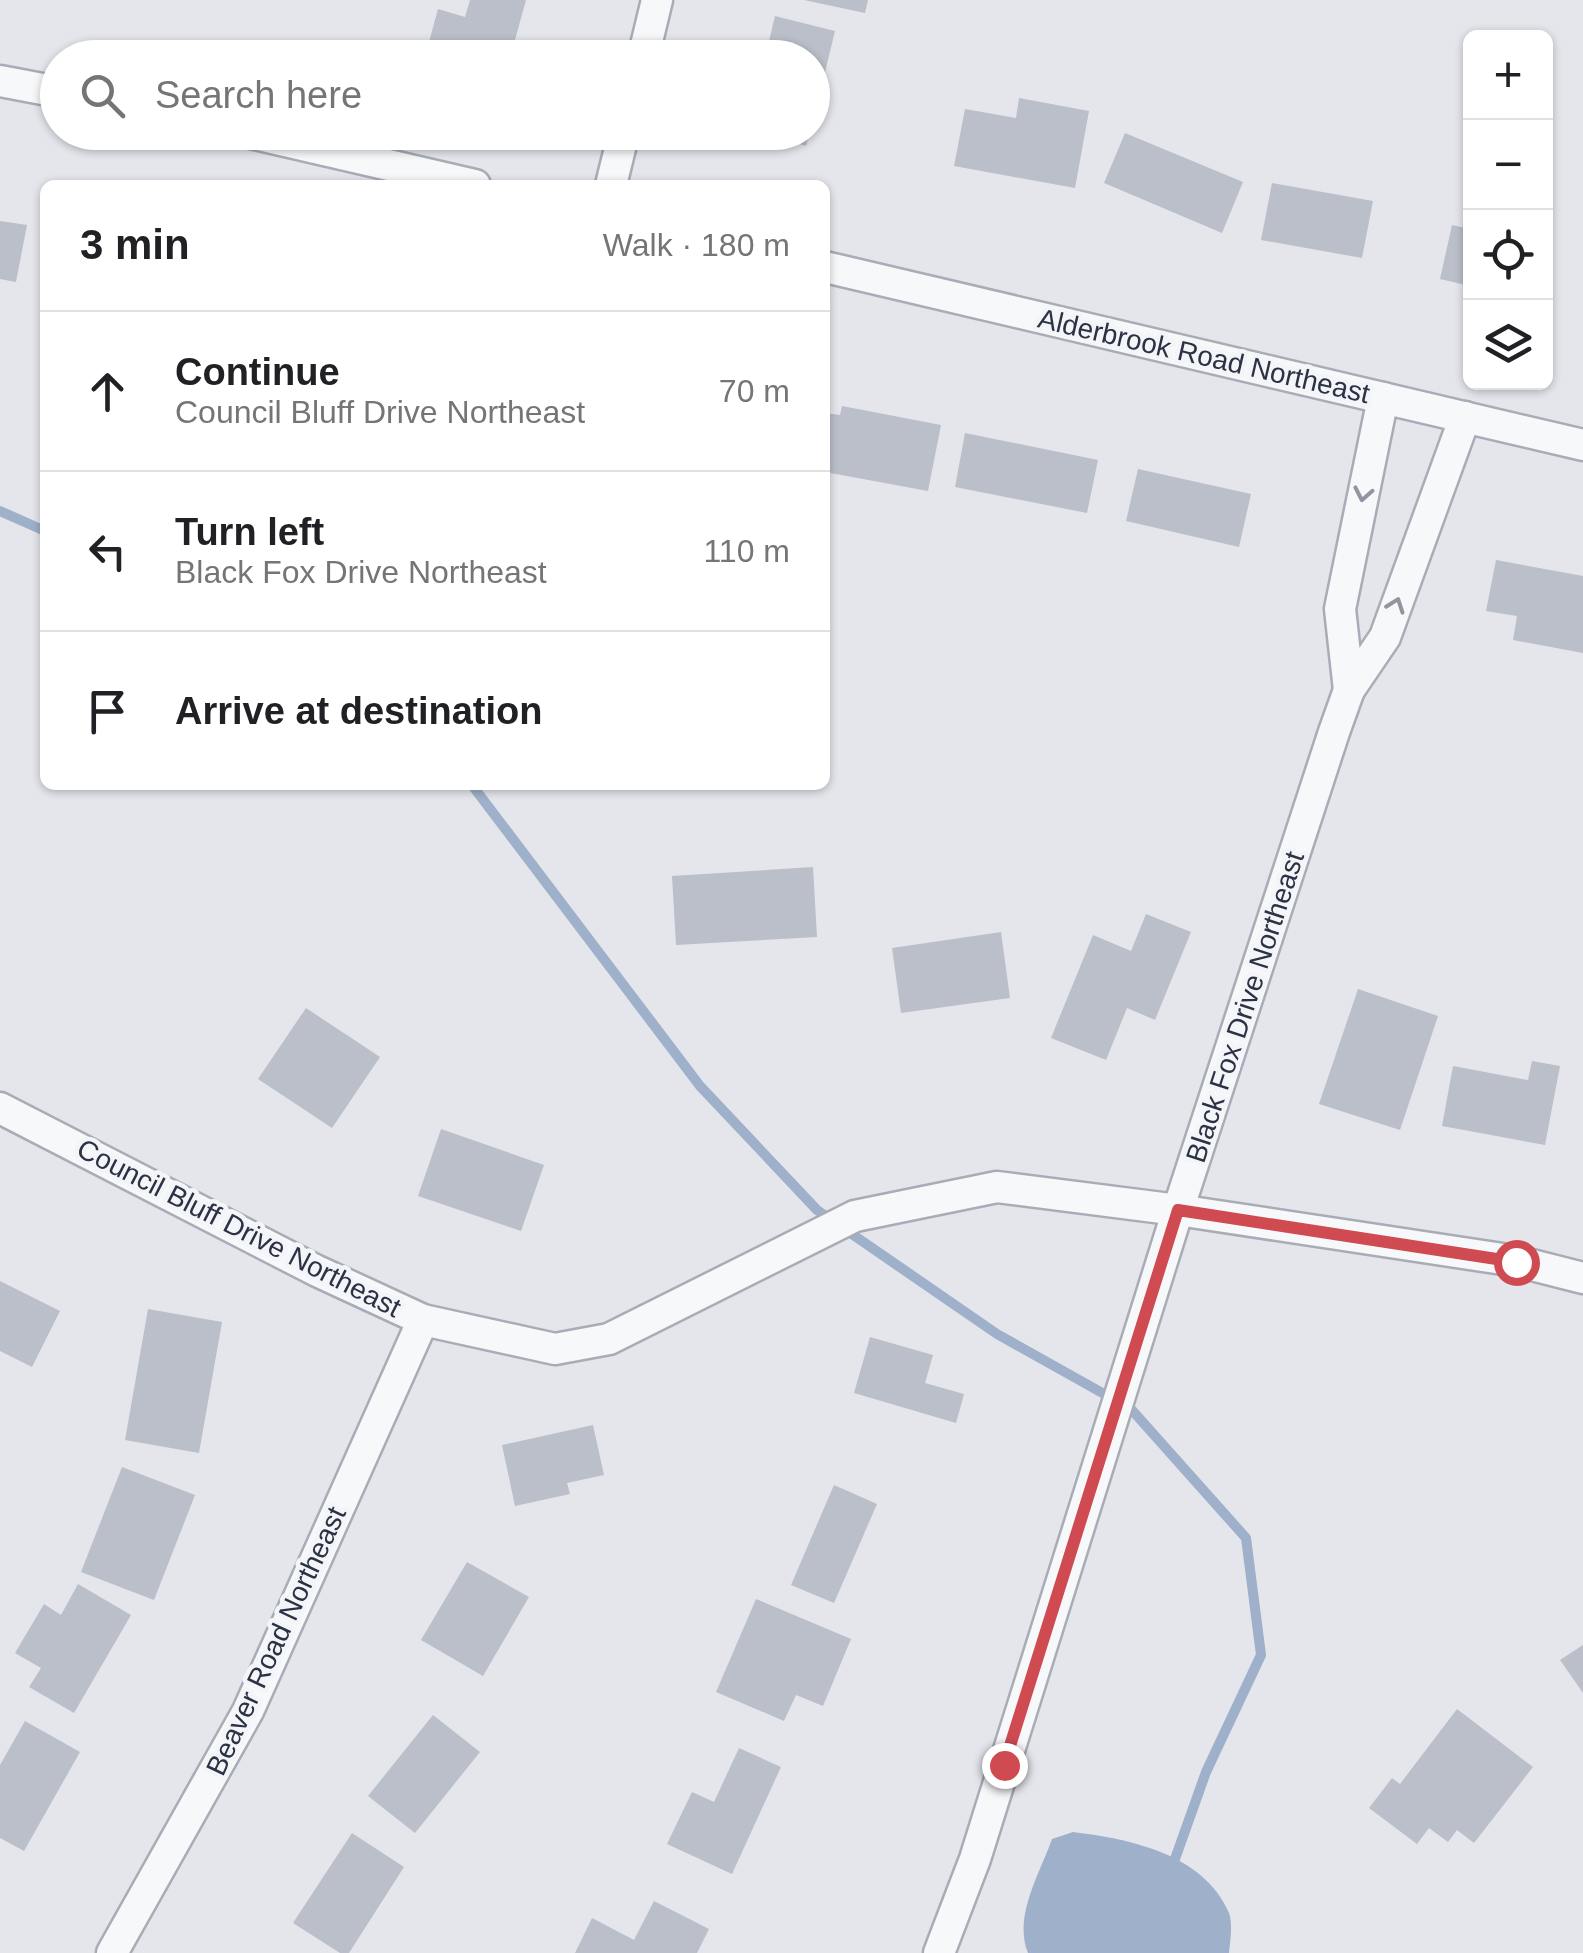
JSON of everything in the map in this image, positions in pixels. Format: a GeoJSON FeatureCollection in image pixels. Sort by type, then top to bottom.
{"type":"FeatureCollection","features":[{"type":"Feature","properties":{"kind":"street"},"geometry":{"type":"LineString","coordinates":[[647,40],[657,0]]}},
{"type":"Feature","properties":{"kind":"street"},"geometry":{"type":"LineString","coordinates":[[0,80],[40,88]]}},
{"type":"Feature","properties":{"kind":"street"},"geometry":{"type":"LineString","coordinates":[[323,150],[452,180]]}},
{"type":"Feature","properties":{"kind":"street"},"geometry":{"type":"LineString","coordinates":[[612,180],[620,150]]}},
{"type":"Feature","properties":{"kind":"street","name":"Alderbrook Road Northeast"},"geometry":{"type":"LineString","coordinates":[[830,268],[1583,445]]}},
{"type":"Feature","properties":{"kind":"street","name":"Black Fox Drive Northeast"},"geometry":{"type":"LineString","coordinates":[[1349,690],[1340,609],[1382,398]]}},
{"type":"Feature","properties":{"kind":"street","name":"Black Fox Drive Northeast"},"geometry":{"type":"LineString","coordinates":[[939,1953],[975,1859],[1178,1210],[1349,690],[1385,637],[1465,417]]}},
{"type":"Feature","properties":{"kind":"street","name":"Council Bluff Drive Northeast"},"geometry":{"type":"LineString","coordinates":[[0,1108],[317,1272],[423,1320],[556,1349],[608,1339],[856,1216],[997,1187],[1178,1210],[1516,1262],[1583,1278]]}},
{"type":"Feature","properties":{"kind":"street","name":"Beaver Road Northeast"},"geometry":{"type":"LineString","coordinates":[[112,1953],[248,1711],[423,1320]]}},
{"type":"Feature","properties":{"kind":"water"},"geometry":{"type":"Polygon","coordinates":[[[1073,1832],[1141,1845],[1184,1863],[1202,1876],[1229,1913],[1229,1953],[1028,1953],[1024,1925],[1035,1881],[1052,1839],[1073,1832]]]}},
{"type":"Feature","properties":{"kind":"building"},"geometry":{"type":"Polygon","coordinates":[[[470,0],[526,0],[515,40],[430,40],[438,9],[465,17],[470,0]]]}},
{"type":"Feature","properties":{"kind":"building"},"geometry":{"type":"Polygon","coordinates":[[[804,0],[868,0],[865,13],[804,0]]]}},
{"type":"Feature","properties":{"kind":"building"},"geometry":{"type":"Polygon","coordinates":[[[775,16],[835,31],[830,51],[830,40],[769,40],[775,16]]]}},
{"type":"Feature","properties":{"kind":"building"},"geometry":{"type":"Polygon","coordinates":[[[1019,98],[1089,111],[1075,188],[954,166],[965,109],[1016,118],[1019,98]]]}},
{"type":"Feature","properties":{"kind":"building"},"geometry":{"type":"Polygon","coordinates":[[[1125,133],[1243,182],[1222,233],[1104,183],[1125,133]]]}},
{"type":"Feature","properties":{"kind":"building"},"geometry":{"type":"Polygon","coordinates":[[[1272,183],[1373,201],[1362,258],[1261,240],[1272,183]]]}},
{"type":"Feature","properties":{"kind":"building"},"geometry":{"type":"Polygon","coordinates":[[[0,221],[27,225],[16,282],[0,279],[0,221]]]}},
{"type":"Feature","properties":{"kind":"building"},"geometry":{"type":"Polygon","coordinates":[[[1452,225],[1463,227],[1463,284],[1440,279],[1452,225]]]}},
{"type":"Feature","properties":{"kind":"building"},"geometry":{"type":"Polygon","coordinates":[[[842,406],[941,425],[928,491],[830,473],[830,414],[840,415],[842,406]]]}},
{"type":"Feature","properties":{"kind":"building"},"geometry":{"type":"Polygon","coordinates":[[[965,433],[1098,460],[1087,513],[955,487],[965,433]]]}},
{"type":"Feature","properties":{"kind":"building"},"geometry":{"type":"Polygon","coordinates":[[[1138,469],[1251,494],[1239,547],[1126,521],[1138,469]]]}},
{"type":"Feature","properties":{"kind":"building"},"geometry":{"type":"Polygon","coordinates":[[[1496,560],[1583,576],[1583,653],[1513,640],[1517,616],[1486,611],[1496,560]]]}},
{"type":"Feature","properties":{"kind":"building"},"geometry":{"type":"Polygon","coordinates":[[[813,867],[817,937],[676,945],[672,876],[813,867]]]}},
{"type":"Feature","properties":{"kind":"building"},"geometry":{"type":"Polygon","coordinates":[[[1146,914],[1191,932],[1155,1020],[1127,1008],[1106,1060],[1051,1038],[1093,935],[1131,951],[1146,914]]]}},
{"type":"Feature","properties":{"kind":"building"},"geometry":{"type":"Polygon","coordinates":[[[1001,932],[1010,998],[901,1013],[892,948],[1001,932]]]}},
{"type":"Feature","properties":{"kind":"building"},"geometry":{"type":"Polygon","coordinates":[[[1358,989],[1438,1016],[1400,1130],[1319,1104],[1358,989]]]}},
{"type":"Feature","properties":{"kind":"building"},"geometry":{"type":"Polygon","coordinates":[[[306,1008],[380,1057],[332,1128],[258,1079],[306,1008]]]}},
{"type":"Feature","properties":{"kind":"building"},"geometry":{"type":"Polygon","coordinates":[[[1532,1061],[1560,1066],[1545,1145],[1442,1126],[1453,1066],[1528,1080],[1532,1061]]]}},
{"type":"Feature","properties":{"kind":"building"},"geometry":{"type":"Polygon","coordinates":[[[441,1129],[544,1165],[521,1231],[418,1196],[441,1129]]]}},
{"type":"Feature","properties":{"kind":"building"},"geometry":{"type":"Polygon","coordinates":[[[0,1281],[60,1311],[32,1367],[0,1351],[0,1281]]]}},
{"type":"Feature","properties":{"kind":"building"},"geometry":{"type":"Polygon","coordinates":[[[148,1309],[222,1322],[199,1453],[125,1440],[148,1309]]]}},
{"type":"Feature","properties":{"kind":"building"},"geometry":{"type":"Polygon","coordinates":[[[870,1337],[933,1355],[925,1383],[964,1394],[956,1423],[854,1393],[870,1337]]]}},
{"type":"Feature","properties":{"kind":"building"},"geometry":{"type":"Polygon","coordinates":[[[593,1425],[604,1475],[567,1483],[570,1494],[515,1506],[502,1445],[593,1425]]]}},
{"type":"Feature","properties":{"kind":"building"},"geometry":{"type":"Polygon","coordinates":[[[122,1467],[195,1495],[154,1600],[81,1572],[122,1467]]]}},
{"type":"Feature","properties":{"kind":"building"},"geometry":{"type":"Polygon","coordinates":[[[834,1485],[877,1504],[834,1603],[791,1585],[834,1485]]]}},
{"type":"Feature","properties":{"kind":"building"},"geometry":{"type":"Polygon","coordinates":[[[467,1562],[529,1597],[483,1676],[421,1640],[467,1562]]]}},
{"type":"Feature","properties":{"kind":"building"},"geometry":{"type":"Polygon","coordinates":[[[78,1584],[131,1615],[74,1713],[29,1687],[41,1668],[15,1653],[44,1604],[61,1615],[78,1584]]]}},
{"type":"Feature","properties":{"kind":"building"},"geometry":{"type":"Polygon","coordinates":[[[756,1599],[851,1639],[823,1706],[796,1695],[784,1721],[716,1692],[756,1599]]]}},
{"type":"Feature","properties":{"kind":"building"},"geometry":{"type":"Polygon","coordinates":[[[1583,1645],[1583,1693],[1560,1660],[1583,1645]]]}},
{"type":"Feature","properties":{"kind":"building"},"geometry":{"type":"Polygon","coordinates":[[[1457,1709],[1533,1767],[1474,1843],[1457,1830],[1448,1842],[1429,1828],[1417,1844],[1369,1808],[1392,1778],[1400,1784],[1457,1709]]]}},
{"type":"Feature","properties":{"kind":"building"},"geometry":{"type":"Polygon","coordinates":[[[433,1715],[480,1752],[415,1833],[368,1796],[433,1715]]]}},
{"type":"Feature","properties":{"kind":"building"},"geometry":{"type":"Polygon","coordinates":[[[25,1721],[80,1752],[24,1851],[0,1838],[0,1765],[25,1721]]]}},
{"type":"Feature","properties":{"kind":"building"},"geometry":{"type":"Polygon","coordinates":[[[739,1748],[781,1767],[732,1874],[667,1844],[692,1792],[714,1802],[739,1748]]]}},
{"type":"Feature","properties":{"kind":"building"},"geometry":{"type":"Polygon","coordinates":[[[352,1833],[404,1867],[349,1953],[340,1953],[293,1923],[352,1833]]]}},
{"type":"Feature","properties":{"kind":"building"},"geometry":{"type":"Polygon","coordinates":[[[654,1901],[709,1929],[697,1953],[575,1953],[592,1918],[634,1940],[654,1901]]]}},
{"type":"Feature","properties":{"kind":"waterway"},"geometry":{"type":"LineString","coordinates":[[0,511],[40,529]]}},
{"type":"Feature","properties":{"kind":"waterway"},"geometry":{"type":"LineString","coordinates":[[476,790],[700,1086],[817,1210],[997,1334],[1131,1409],[1246,1538],[1261,1655],[1206,1772],[1175,1859]]}},
{"type":"Feature","properties":{"kind":"route"},"geometry":{"type":"LineString","coordinates":[[1004,1765],[1178,1210],[1516,1262]]}}]}
